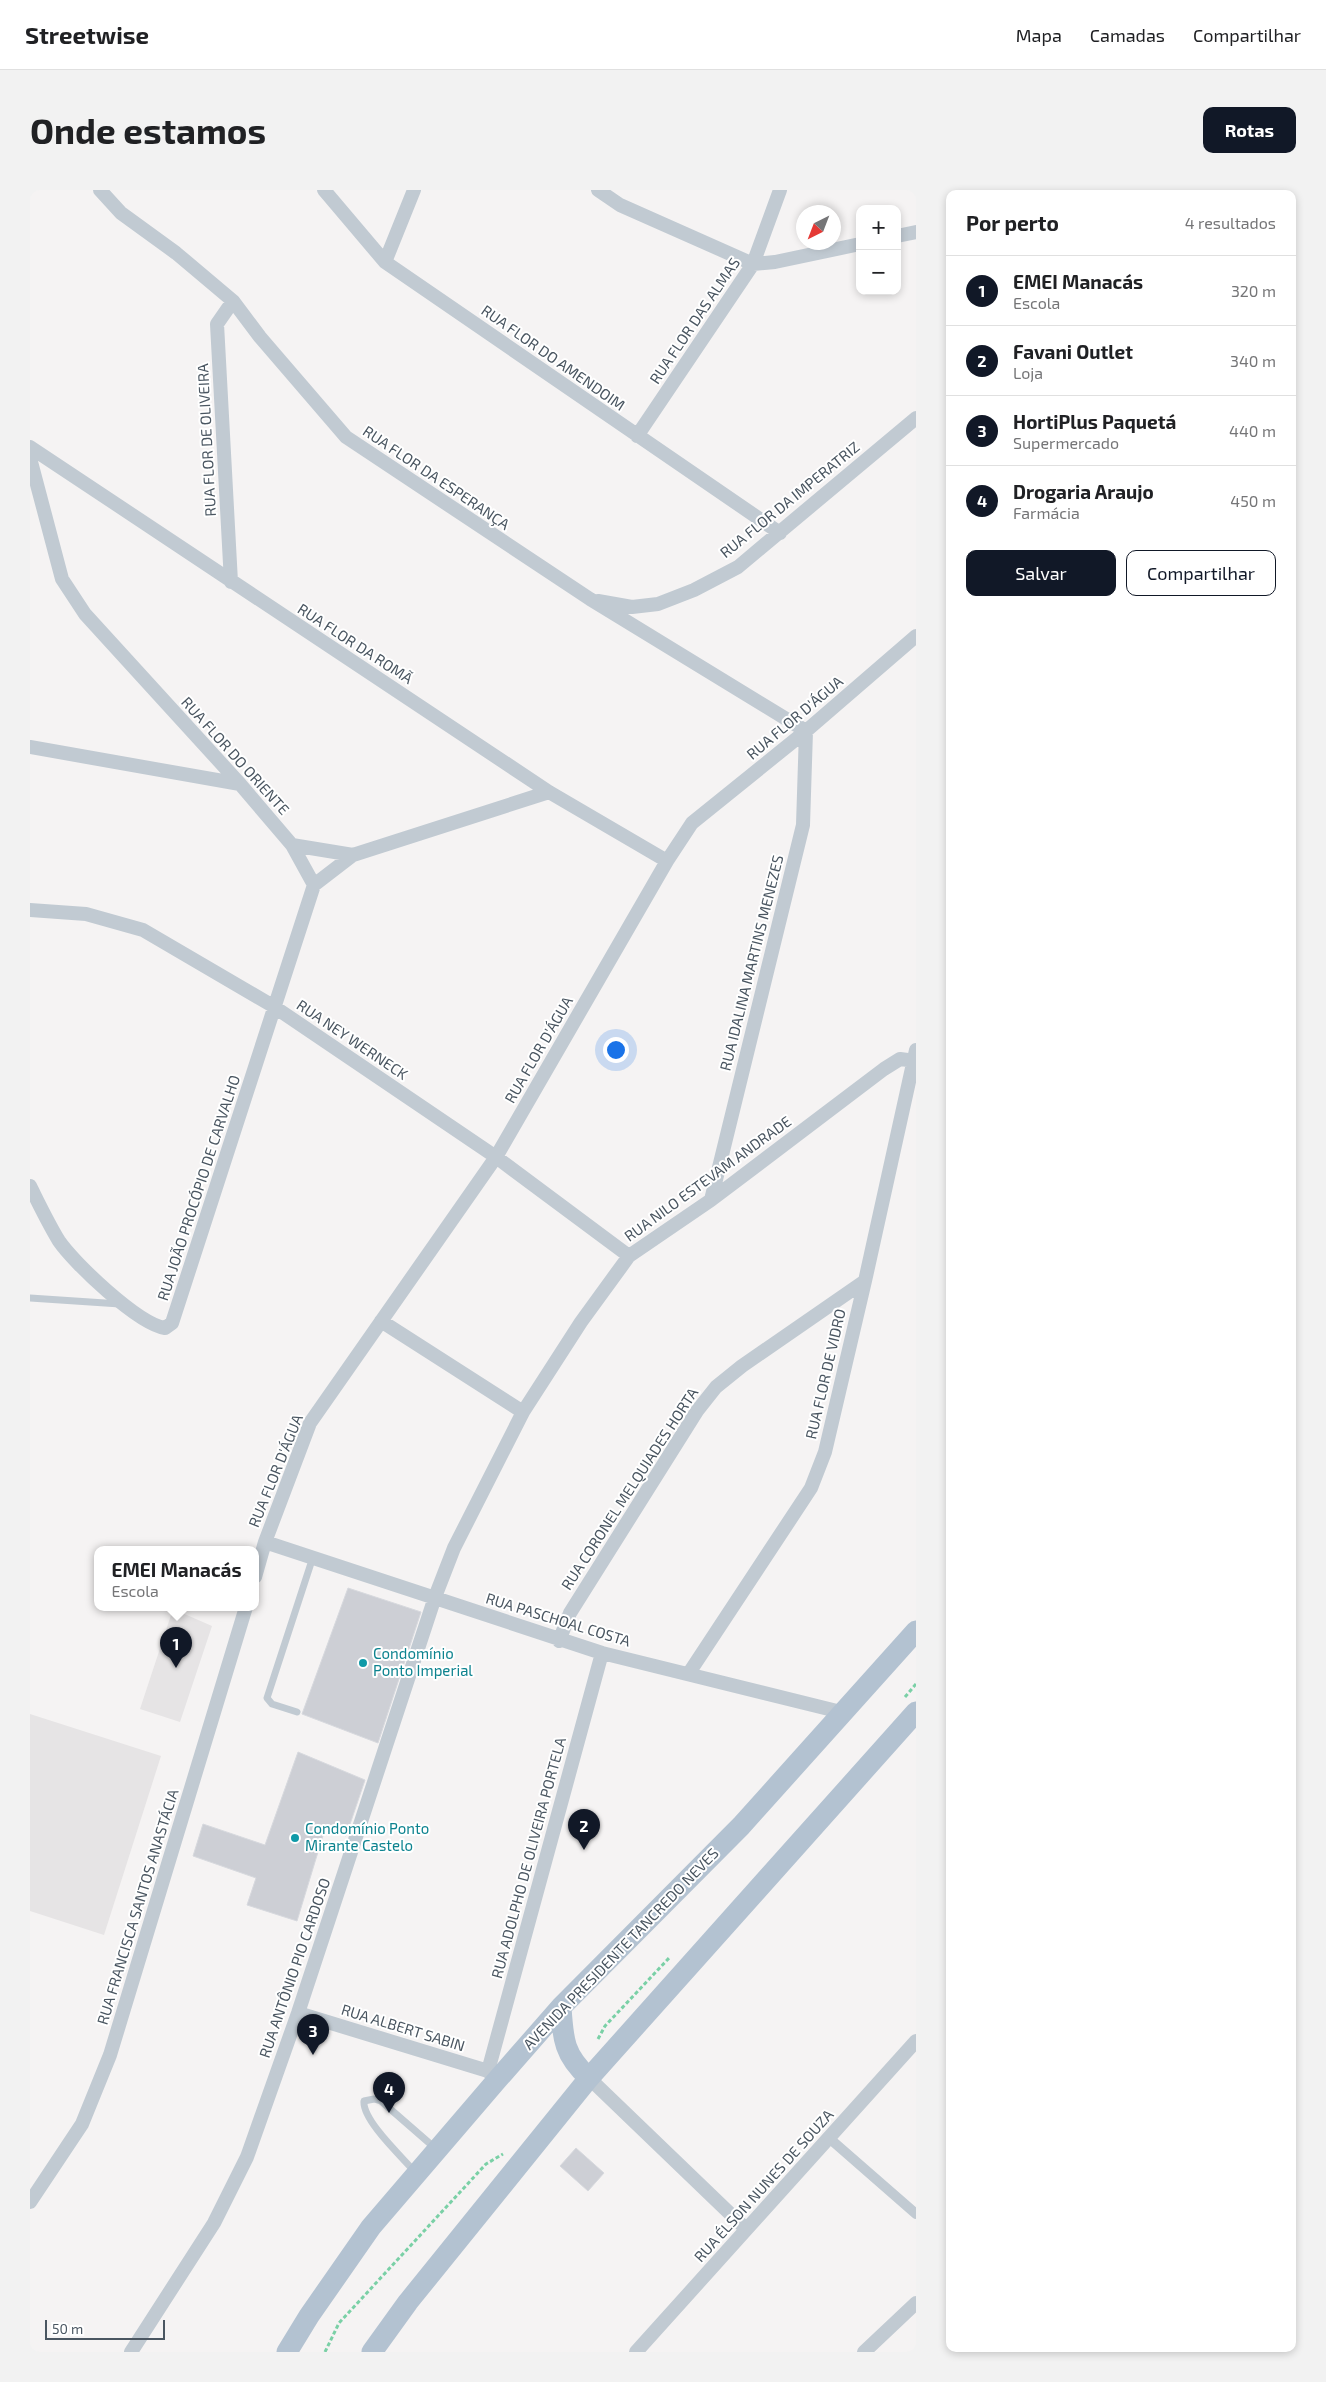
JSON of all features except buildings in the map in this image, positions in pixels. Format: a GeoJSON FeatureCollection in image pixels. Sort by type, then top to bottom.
{"type":"FeatureCollection","features":[{"type":"Feature","properties":{"kind":"main road","name":"AVENIDA PRESIDENTE TANCREDO NEVES"},"geometry":{"type":"LineString","coordinates":[[287,2352],[309,2316],[371,2227],[437,2150],[492,2076],[741,1826],[845,1713],[916,1631]]}},
{"type":"Feature","properties":{"kind":"main road"},"geometry":{"type":"LineString","coordinates":[[372,2352],[408,2302],[589,2078],[916,1712]]}},
{"type":"Feature","properties":{"kind":"main road"},"geometry":{"type":"LineString","coordinates":[[561,2007],[563,2042],[573,2063],[589,2078]]}},
{"type":"Feature","properties":{"kind":"street","name":"RUA FLOR DA ESPERANÇA"},"geometry":{"type":"LineString","coordinates":[[100,190],[122,213],[176,252],[233,301],[260,337],[346,438],[590,599],[806,731]]}},
{"type":"Feature","properties":{"kind":"street","name":"RUA FLOR DO AMENDOIM"},"geometry":{"type":"LineString","coordinates":[[324,190],[386,262],[780,533]]}},
{"type":"Feature","properties":{"kind":"street"},"geometry":{"type":"LineString","coordinates":[[386,262],[414,190]]}},
{"type":"Feature","properties":{"kind":"street"},"geometry":{"type":"LineString","coordinates":[[598,190],[620,205],[753,264],[775,262],[856,245]]}},
{"type":"Feature","properties":{"kind":"street","name":"RUA FLOR DAS ALMAS"},"geometry":{"type":"LineString","coordinates":[[637,436],[753,264],[780,190]]}},
{"type":"Feature","properties":{"kind":"street"},"geometry":{"type":"LineString","coordinates":[[901,235],[916,232]]}},
{"type":"Feature","properties":{"kind":"street","name":"RUA FLOR DE OLIVEIRA"},"geometry":{"type":"LineString","coordinates":[[231,582],[217,324],[233,301]]}},
{"type":"Feature","properties":{"kind":"street","name":"RUA FLOR DA IMPERATRIZ"},"geometry":{"type":"LineString","coordinates":[[590,599],[632,607],[658,604],[694,590],[738,567],[916,418]]}},
{"type":"Feature","properties":{"kind":"street","name":"RUA FLOR DA ROMÃ"},"geometry":{"type":"LineString","coordinates":[[30,447],[549,792],[667,861]]}},
{"type":"Feature","properties":{"kind":"street","name":"RUA FLOR DO ORIENTE"},"geometry":{"type":"LineString","coordinates":[[30,458],[62,579],[86,614],[240,784],[292,845],[314,885]]}},
{"type":"Feature","properties":{"kind":"street","name":"RUA FLOR D'ÁGUA"},"geometry":{"type":"LineString","coordinates":[[266,1542],[310,1423],[496,1157],[667,861],[692,823],[806,731],[916,636]]}},
{"type":"Feature","properties":{"kind":"street","name":"RUA IDALINA MARTINS MENEZES"},"geometry":{"type":"LineString","coordinates":[[711,1200],[803,825],[806,731]]}},
{"type":"Feature","properties":{"kind":"street"},"geometry":{"type":"LineString","coordinates":[[30,747],[240,784]]}},
{"type":"Feature","properties":{"kind":"street"},"geometry":{"type":"LineString","coordinates":[[273,1006],[314,885],[353,855],[549,792]]}},
{"type":"Feature","properties":{"kind":"street"},"geometry":{"type":"LineString","coordinates":[[292,845],[353,855]]}},
{"type":"Feature","properties":{"kind":"street","name":"RUA NEY WERNECK"},"geometry":{"type":"LineString","coordinates":[[30,910],[86,914],[143,930],[273,1006],[496,1157],[629,1256]]}},
{"type":"Feature","properties":{"kind":"street","name":"RUA JOÃO PROCÓPIO DE CARVALHO"},"geometry":{"type":"LineString","coordinates":[[30,1186],[59,1241],[74,1260],[125,1304],[159,1327],[165,1328],[172,1323],[273,1006]]}},
{"type":"Feature","properties":{"kind":"street","name":"RUA NILO ESTEVAM ANDRADE"},"geometry":{"type":"LineString","coordinates":[[522,1412],[581,1322],[629,1256],[711,1200],[884,1069],[900,1059],[915,1057]]}},
{"type":"Feature","properties":{"kind":"street","name":"RUA FLOR DE VIDRO"},"geometry":{"type":"LineString","coordinates":[[689,1673],[811,1488],[824,1452],[865,1281],[915,1057]]}},
{"type":"Feature","properties":{"kind":"street","name":"RUA CORONEL MELQUIADES HORTA"},"geometry":{"type":"LineString","coordinates":[[559,1641],[570,1613],[697,1411],[716,1387],[742,1366],[865,1281]]}},
{"type":"Feature","properties":{"kind":"street"},"geometry":{"type":"LineString","coordinates":[[381,1321],[522,1412]]}},
{"type":"Feature","properties":{"kind":"street","name":"RUA ANTÔNIO PIO CARDOSO"},"geometry":{"type":"LineString","coordinates":[[131,2352],[214,2223],[247,2157],[298,2013],[435,1597],[454,1548],[522,1412]]}},
{"type":"Feature","properties":{"kind":"street"},"geometry":{"type":"LineString","coordinates":[[259,1564],[266,1542]]}},
{"type":"Feature","properties":{"kind":"street","name":"RUA PASCHOAL COSTA"},"geometry":{"type":"LineString","coordinates":[[266,1542],[435,1597],[559,1641],[845,1713]]}},
{"type":"Feature","properties":{"kind":"street","name":"RUA FRANCISCA SANTOS ANASTÁCIA"},"geometry":{"type":"LineString","coordinates":[[30,2202],[82,2124],[110,2055],[245,1611]]}},
{"type":"Feature","properties":{"kind":"street","name":"RUA ADOLPHO DE OLIVEIRA PORTELA"},"geometry":{"type":"LineString","coordinates":[[492,2076],[602,1653]]}},
{"type":"Feature","properties":{"kind":"street","name":"RUA ALBERT SABIN"},"geometry":{"type":"LineString","coordinates":[[298,2013],[492,2076]]}},
{"type":"Feature","properties":{"kind":"street","name":"RUA ÉLSON NUNES DE SOUZA"},"geometry":{"type":"LineString","coordinates":[[636,2352],[916,2041]]}},
{"type":"Feature","properties":{"kind":"street"},"geometry":{"type":"LineString","coordinates":[[589,2078],[746,2229]]}},
{"type":"Feature","properties":{"kind":"street"},"geometry":{"type":"LineString","coordinates":[[829,2138],[916,2214]]}},
{"type":"Feature","properties":{"kind":"street"},"geometry":{"type":"LineString","coordinates":[[864,2352],[916,2303]]}},
{"type":"Feature","properties":{"kind":"lane"},"geometry":{"type":"LineString","coordinates":[[30,1298],[125,1304]]}},
{"type":"Feature","properties":{"kind":"lane"},"geometry":{"type":"LineString","coordinates":[[297,1712],[272,1704],[267,1698],[313,1557]]}},
{"type":"Feature","properties":{"kind":"lane"},"geometry":{"type":"LineString","coordinates":[[416,2174],[369,2118],[363,2108],[364,2101],[374,2100],[381,2102],[437,2150]]}},
{"type":"Feature","properties":{"kind":"shaded area"},"geometry":{"type":"Polygon","coordinates":[[[172,1611],[178,1611],[212,1626],[180,1722],[140,1709],[172,1611]]]}},
{"type":"Feature","properties":{"kind":"shaded area"},"geometry":{"type":"Polygon","coordinates":[[[30,1714],[161,1756],[104,1935],[30,1911],[30,1714]]]}},
{"type":"Feature","properties":{"kind":"place","name":"Condomínio Ponto Imperial"},"geometry":{"type":"Point","coordinates":[363,1663]}},
{"type":"Feature","properties":{"kind":"place","name":"EMEI Manacás"},"geometry":{"type":"Point","coordinates":[176,1668]}},
{"type":"Feature","properties":{"kind":"place","name":"Condomínio Ponto Mirante Castelo"},"geometry":{"type":"Point","coordinates":[295,1838]}},
{"type":"Feature","properties":{"kind":"place","name":"Favani Outlet"},"geometry":{"type":"Point","coordinates":[584,1850]}},
{"type":"Feature","properties":{"kind":"place","name":"HortiPlus Paquetá"},"geometry":{"type":"Point","coordinates":[313,2055]}},
{"type":"Feature","properties":{"kind":"place","name":"Drogaria Araujo"},"geometry":{"type":"Point","coordinates":[389,2113]}}]}
